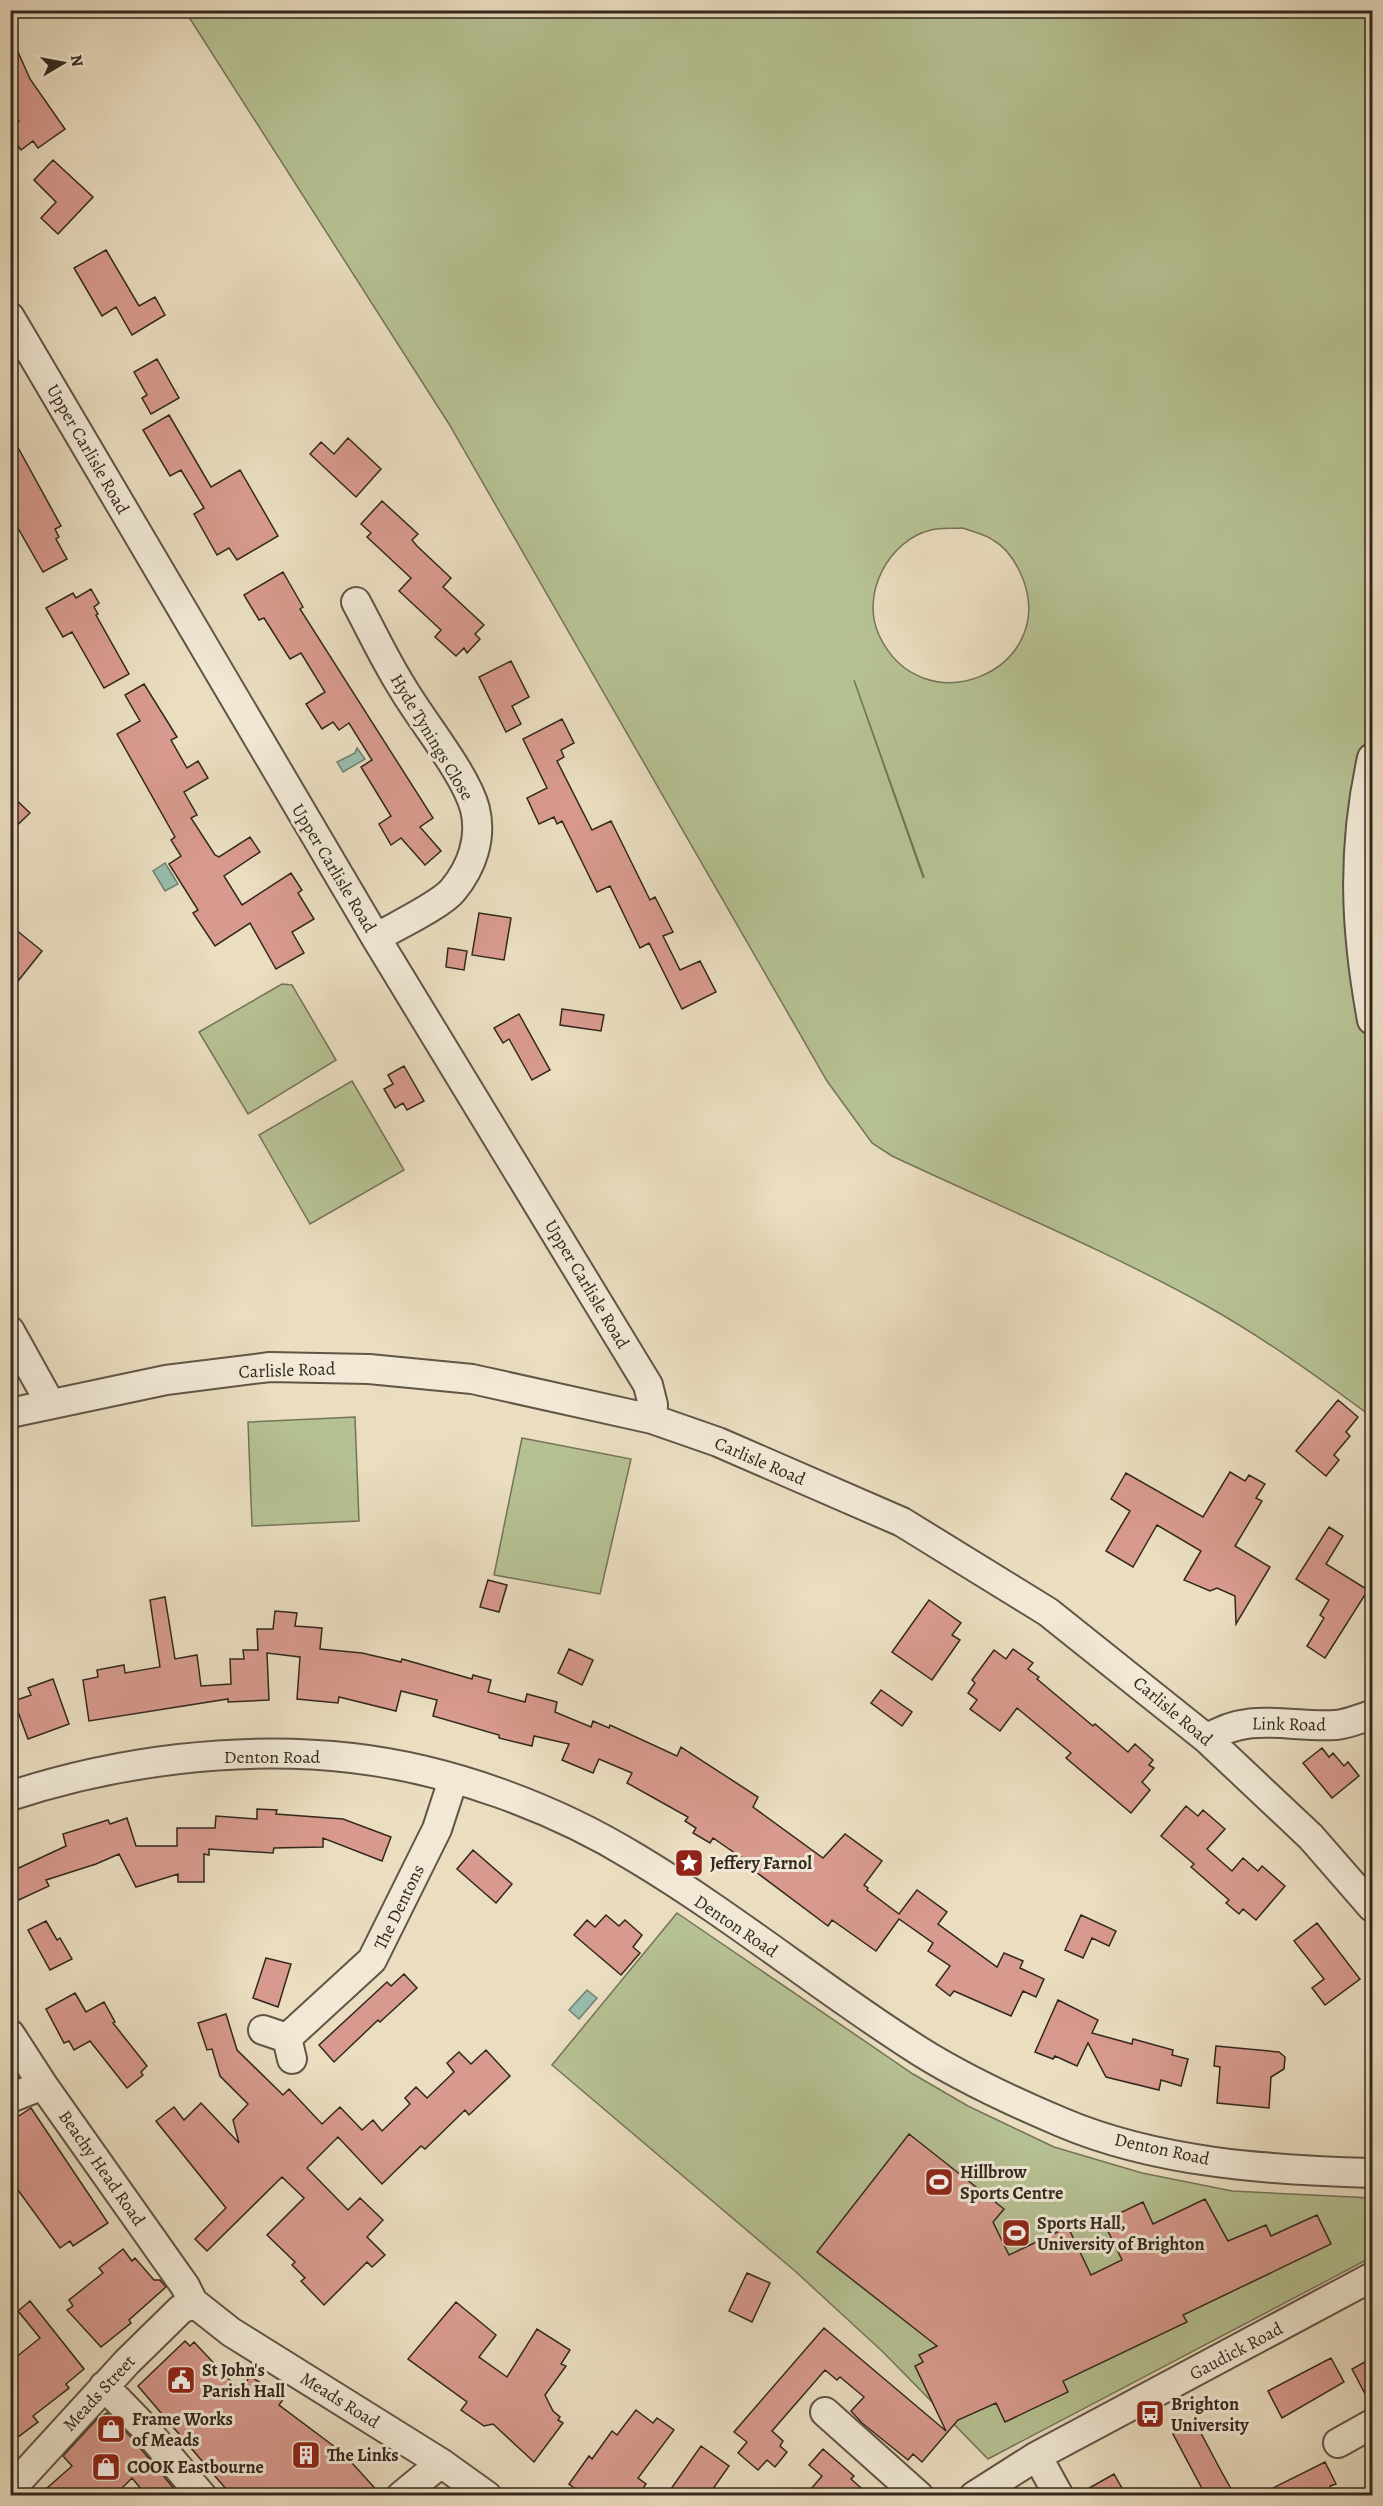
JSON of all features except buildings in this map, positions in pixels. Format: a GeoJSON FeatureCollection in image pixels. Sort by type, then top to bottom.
{"type":"FeatureCollection","features":[{"type":"Feature","properties":{"kind":"street","name":"Upper Carlisle Road"},"geometry":{"type":"LineString","coordinates":[[10,317],[376,938],[648,1385],[653,1405],[652,1419]]}},
{"type":"Feature","properties":{"kind":"street","name":"Hyde Tynings Close"},"geometry":{"type":"LineString","coordinates":[[356,602],[401,687],[464,784],[475,808],[478,833],[474,854],[465,874],[452,892],[376,938]]}},
{"type":"Feature","properties":{"kind":"street"},"geometry":{"type":"LineString","coordinates":[[1372,758],[1364,797],[1357,856],[1358,910],[1372,1020]]}},
{"type":"Feature","properties":{"kind":"street"},"geometry":{"type":"LineString","coordinates":[[10,1331],[50,1403]]}},
{"type":"Feature","properties":{"kind":"street","name":"Carlisle Road"},"geometry":{"type":"LineString","coordinates":[[10,1413],[166,1380],[270,1367],[369,1369],[472,1379],[652,1419],[718,1442],[902,1522],[1048,1612],[1207,1739],[1311,1837],[1372,1908]]}},
{"type":"Feature","properties":{"kind":"street","name":"Link Road"},"geometry":{"type":"LineString","coordinates":[[1207,1739],[1233,1725],[1253,1722],[1337,1725],[1372,1715]]}},
{"type":"Feature","properties":{"kind":"street","name":"Denton Road"},"geometry":{"type":"LineString","coordinates":[[10,1796],[120,1766],[171,1759],[236,1756],[352,1758],[453,1780],[505,1797],[569,1823],[636,1857],[912,2046],[981,2085],[1064,2124],[1127,2145],[1180,2155],[1251,2166],[1372,2174]]}},
{"type":"Feature","properties":{"kind":"street","name":"The Dentons"},"geometry":{"type":"LineString","coordinates":[[281,2042],[372,1960],[437,1829],[453,1780]]}},
{"type":"Feature","properties":{"kind":"street","name":"Beachy Head Road"},"geometry":{"type":"LineString","coordinates":[[10,2034],[43,2085],[185,2286],[193,2302]]}},
{"type":"Feature","properties":{"kind":"street"},"geometry":{"type":"LineString","coordinates":[[10,2098],[43,2085]]}},
{"type":"Feature","properties":{"kind":"street","name":"Gaudick Road"},"geometry":{"type":"LineString","coordinates":[[974,2496],[1037,2456],[1372,2277]]}},
{"type":"Feature","properties":{"kind":"street","name":"Meads Street"},"geometry":{"type":"LineString","coordinates":[[10,2490],[104,2386],[180,2310],[193,2302]]}},
{"type":"Feature","properties":{"kind":"street","name":"Meads Road"},"geometry":{"type":"LineString","coordinates":[[193,2302],[231,2332],[441,2463],[488,2496]]}},
{"type":"Feature","properties":{"kind":"street"},"geometry":{"type":"LineString","coordinates":[[104,2386],[144,2427],[202,2496]]}},
{"type":"Feature","properties":{"kind":"street"},"geometry":{"type":"LineString","coordinates":[[825,2412],[920,2496]]}},
{"type":"Feature","properties":{"kind":"street"},"geometry":{"type":"LineString","coordinates":[[1338,2443],[1372,2424]]}},
{"type":"Feature","properties":{"kind":"street"},"geometry":{"type":"LineString","coordinates":[[1037,2456],[1059,2496]]}},
{"type":"Feature","properties":{"kind":"street"},"geometry":{"type":"LineString","coordinates":[[401,2496],[441,2463]]}},
{"type":"Feature","properties":{"kind":"shaded area"},"geometry":{"type":"Polygon","coordinates":[[[185,11],[1372,11],[1372,1417],[1270,1344],[1205,1305],[1089,1246],[892,1156],[872,1143],[827,1081],[449,424],[185,11]],[[963,528],[935,529],[916,536],[902,545],[882,571],[876,586],[873,603],[874,619],[879,635],[899,663],[925,678],[953,682],[980,676],[1004,662],[1021,640],[1029,612],[1023,579],[1011,557],[993,540],[963,528]],[[854,680],[923,877],[924,877],[854,680]]]}},
{"type":"Feature","properties":{"kind":"shaded area"},"geometry":{"type":"Polygon","coordinates":[[[357,748],[365,759],[343,772],[337,762],[355,753],[357,748]]]}},
{"type":"Feature","properties":{"kind":"shaded area"},"geometry":{"type":"Polygon","coordinates":[[[165,863],[178,884],[165,891],[153,871],[165,863]]]}},
{"type":"Feature","properties":{"kind":"shaded area"},"geometry":{"type":"Polygon","coordinates":[[[282,984],[292,985],[336,1060],[248,1114],[199,1032],[282,984]]]}},
{"type":"Feature","properties":{"kind":"shaded area"},"geometry":{"type":"Polygon","coordinates":[[[352,1081],[404,1170],[310,1224],[259,1135],[352,1081]]]}},
{"type":"Feature","properties":{"kind":"shaded area"},"geometry":{"type":"Polygon","coordinates":[[[355,1417],[359,1521],[252,1526],[248,1422],[355,1417]]]}},
{"type":"Feature","properties":{"kind":"shaded area"},"geometry":{"type":"Polygon","coordinates":[[[522,1438],[631,1459],[600,1594],[494,1575],[522,1438]]]}},
{"type":"Feature","properties":{"kind":"shaded area","name":"Hillbrow Sports Centre"},"geometry":{"type":"Polygon","coordinates":[[[677,1913],[913,2074],[968,2106],[1054,2147],[1142,2173],[1232,2191],[1372,2198],[1372,2257],[988,2459],[883,2352],[795,2271],[552,2065],[677,1913]]]}},
{"type":"Feature","properties":{"kind":"shaded area"},"geometry":{"type":"Polygon","coordinates":[[[587,1990],[597,1998],[579,2019],[569,2010],[587,1990]]]}},
{"type":"Feature","properties":{"kind":"place","name":"Jeffery Farnol"},"geometry":{"type":"Point","coordinates":[689,1863]}},
{"type":"Feature","properties":{"kind":"place","name":"Hillbrow Sports Centre"},"geometry":{"type":"Point","coordinates":[939,2182]}},
{"type":"Feature","properties":{"kind":"place","name":"Sports Hall, University of Brighton"},"geometry":{"type":"Point","coordinates":[1016,2233]}},
{"type":"Feature","properties":{"kind":"place","name":"St John's Parish Hall"},"geometry":{"type":"Point","coordinates":[181,2380]}},
{"type":"Feature","properties":{"kind":"place","name":"Brighton University"},"geometry":{"type":"Point","coordinates":[1150,2414]}},
{"type":"Feature","properties":{"kind":"place","name":"Frame Works of Meads"},"geometry":{"type":"Point","coordinates":[111,2429]}},
{"type":"Feature","properties":{"kind":"place","name":"The Links"},"geometry":{"type":"Point","coordinates":[306,2455]}},
{"type":"Feature","properties":{"kind":"place","name":"COOK Eastbourne"},"geometry":{"type":"Point","coordinates":[106,2467]}}]}
